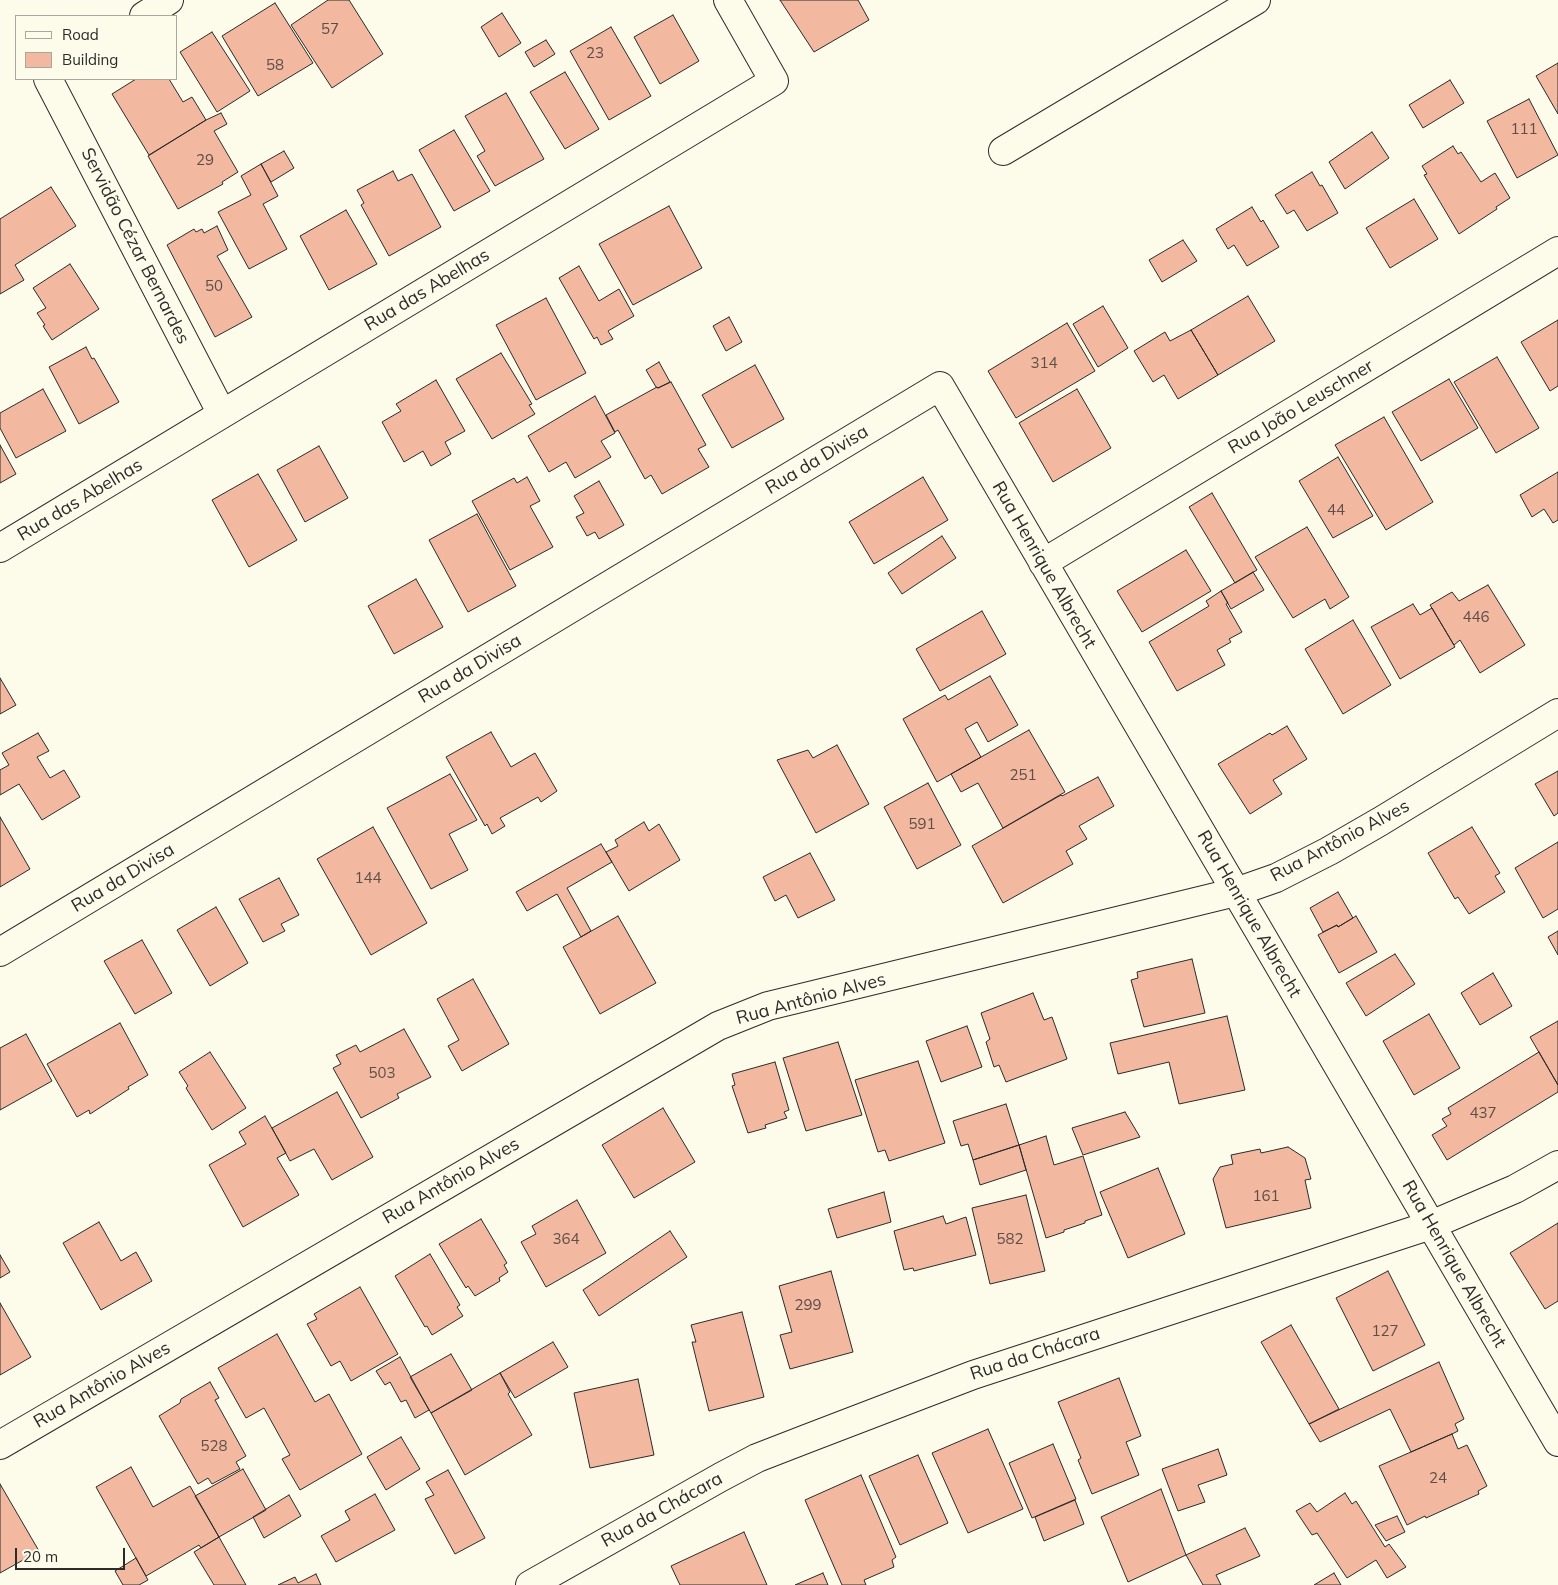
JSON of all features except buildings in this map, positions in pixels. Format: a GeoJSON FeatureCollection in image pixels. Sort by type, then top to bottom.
{"type":"FeatureCollection","features":[{"type":"Feature","properties":{"kind":"street"},"geometry":{"type":"LineString","coordinates":[[146,15],[169,0]]}},
{"type":"Feature","properties":{"kind":"street","name":"Rua das Abelhas"},"geometry":{"type":"LineString","coordinates":[[0,548],[774,81],[728,0]]}},
{"type":"Feature","properties":{"kind":"street"},"geometry":{"type":"LineString","coordinates":[[1003,151],[1256,0]]}},
{"type":"Feature","properties":{"kind":"street","name":"Servidão Cézar Bernardes"},"geometry":{"type":"LineString","coordinates":[[49,80],[222,414]]}},
{"type":"Feature","properties":{"kind":"street","name":"Rua João Leuschner"},"geometry":{"type":"LineString","coordinates":[[1043,563],[1558,251]]}},
{"type":"Feature","properties":{"kind":"street","name":"Rua Henrique Albrecht"},"geometry":{"type":"LineString","coordinates":[[940,386],[1558,1442]]}},
{"type":"Feature","properties":{"kind":"street","name":"Rua da Divisa"},"geometry":{"type":"LineString","coordinates":[[0,952],[940,386]]}},
{"type":"Feature","properties":{"kind":"street","name":"Rua Antônio Alves"},"geometry":{"type":"LineString","coordinates":[[0,1444],[701,1034],[768,1006],[1236,892],[1276,878],[1329,851],[1381,821],[1558,713]]}},
{"type":"Feature","properties":{"kind":"street","name":"Rua da Chácara"},"geometry":{"type":"LineString","coordinates":[[530,1585],[757,1458],[973,1375],[1431,1225],[1514,1189],[1558,1165]]}}]}
